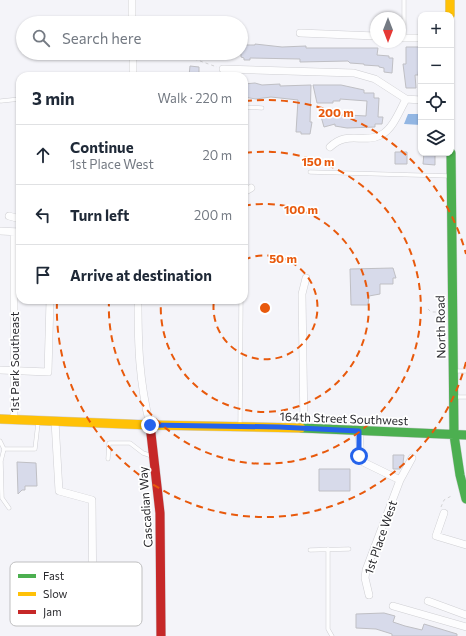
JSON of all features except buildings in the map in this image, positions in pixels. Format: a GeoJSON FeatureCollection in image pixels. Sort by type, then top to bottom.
{"type":"FeatureCollection","features":[{"type":"Feature","properties":{"kind":"street"},"geometry":{"type":"LineString","coordinates":[[132,0],[132,16]]}},
{"type":"Feature","properties":{"kind":"street"},"geometry":{"type":"LineString","coordinates":[[450,0],[450,12]]}},
{"type":"Feature","properties":{"kind":"street"},"geometry":{"type":"LineString","coordinates":[[300,33],[370,36]]}},
{"type":"Feature","properties":{"kind":"street"},"geometry":{"type":"LineString","coordinates":[[406,38],[418,38]]}},
{"type":"Feature","properties":{"kind":"street"},"geometry":{"type":"LineString","coordinates":[[133,60],[133,72]]}},
{"type":"Feature","properties":{"kind":"street"},"geometry":{"type":"LineString","coordinates":[[223,69],[354,73],[375,79],[406,99],[418,100]]}},
{"type":"Feature","properties":{"kind":"street"},"geometry":{"type":"LineString","coordinates":[[330,147],[338,140],[346,138],[380,135],[394,120],[406,99]]}},
{"type":"Feature","properties":{"kind":"street","name":"North Road"},"geometry":{"type":"LineString","coordinates":[[451,156],[454,435],[460,475],[466,499]]}},
{"type":"Feature","properties":{"kind":"street"},"geometry":{"type":"LineString","coordinates":[[9,216],[16,218]]}},
{"type":"Feature","properties":{"kind":"street"},"geometry":{"type":"LineString","coordinates":[[0,231],[16,232]]}},
{"type":"Feature","properties":{"kind":"street"},"geometry":{"type":"LineString","coordinates":[[304,428],[302,294],[306,278]]}},
{"type":"Feature","properties":{"kind":"street","name":"1st Park Southeast"},"geometry":{"type":"LineString","coordinates":[[14,420],[16,302]]}},
{"type":"Feature","properties":{"kind":"street"},"geometry":{"type":"LineString","coordinates":[[0,370],[48,372],[50,304]]}},
{"type":"Feature","properties":{"kind":"street"},"geometry":{"type":"LineString","coordinates":[[138,304],[138,359],[142,392],[150,425]]}},
{"type":"Feature","properties":{"kind":"street","name":"164th Street Southwest"},"geometry":{"type":"LineString","coordinates":[[0,419],[150,425],[304,428],[466,435]]}},
{"type":"Feature","properties":{"kind":"street"},"geometry":{"type":"LineString","coordinates":[[56,421],[58,491],[92,500],[93,562]]}},
{"type":"Feature","properties":{"kind":"street","name":"Cascadian Way"},"geometry":{"type":"LineString","coordinates":[[150,425],[160,513],[162,636]]}},
{"type":"Feature","properties":{"kind":"street"},"geometry":{"type":"LineString","coordinates":[[359,431],[361,461],[400,480]]}},
{"type":"Feature","properties":{"kind":"street","name":"1st Place West"},"geometry":{"type":"LineString","coordinates":[[369,595],[365,578],[366,570],[400,480],[412,458]]}},
{"type":"Feature","properties":{"kind":"street"},"geometry":{"type":"LineString","coordinates":[[442,511],[436,536],[466,545]]}},
{"type":"Feature","properties":{"kind":"street"},"geometry":{"type":"LineString","coordinates":[[428,601],[466,615]]}},
{"type":"Feature","properties":{"kind":"street"},"geometry":{"type":"LineString","coordinates":[[393,606],[466,627]]}},
{"type":"Feature","properties":{"kind":"lane"},"geometry":{"type":"LineString","coordinates":[[403,12],[404,0]]}},
{"type":"Feature","properties":{"kind":"lane"},"geometry":{"type":"LineString","coordinates":[[1,101],[16,99]]}},
{"type":"Feature","properties":{"kind":"lane"},"geometry":{"type":"LineString","coordinates":[[248,107],[262,108]]}},
{"type":"Feature","properties":{"kind":"lane"},"geometry":{"type":"LineString","coordinates":[[310,172],[451,176]]}},
{"type":"Feature","properties":{"kind":"lane"},"geometry":{"type":"LineString","coordinates":[[240,426],[241,304]]}},
{"type":"Feature","properties":{"kind":"lane"},"geometry":{"type":"LineString","coordinates":[[453,371],[466,372]]}},
{"type":"Feature","properties":{"kind":"lane"},"geometry":{"type":"LineString","coordinates":[[453,397],[466,397]]}},
{"type":"Feature","properties":{"kind":"lane"},"geometry":{"type":"LineString","coordinates":[[4,449],[35,448],[38,421]]}},
{"type":"Feature","properties":{"kind":"lane"},"geometry":{"type":"LineString","coordinates":[[0,441],[4,449],[1,460],[2,498],[9,508]]}},
{"type":"Feature","properties":{"kind":"lane"},"geometry":{"type":"LineString","coordinates":[[108,459],[109,443],[130,443],[143,453],[153,456]]}},
{"type":"Feature","properties":{"kind":"lane"},"geometry":{"type":"LineString","coordinates":[[328,549],[328,629],[332,636]]}},
{"type":"Feature","properties":{"kind":"lane"},"geometry":{"type":"LineString","coordinates":[[310,550],[349,549]]}},
{"type":"Feature","properties":{"kind":"path"},"geometry":{"type":"LineString","coordinates":[[197,60],[223,69]]}},
{"type":"Feature","properties":{"kind":"path"},"geometry":{"type":"LineString","coordinates":[[428,309],[431,312],[440,312]]}},
{"type":"Feature","properties":{"kind":"path"},"geometry":{"type":"LineString","coordinates":[[312,416],[317,418]]}},
{"type":"Feature","properties":{"kind":"path"},"geometry":{"type":"LineString","coordinates":[[442,511],[444,500],[453,495]]}},
{"type":"Feature","properties":{"kind":"water"},"geometry":{"type":"Polygon","coordinates":[[[408,114],[418,114],[418,125],[404,124],[408,114]]]}},
{"type":"Feature","properties":{"kind":"traffic: fast"},"geometry":{"type":"LineString","coordinates":[[451,156],[454,435],[460,475],[466,499]]}},
{"type":"Feature","properties":{"kind":"traffic: fast"},"geometry":{"type":"LineString","coordinates":[[301,428],[466,435]]}},
{"type":"Feature","properties":{"kind":"traffic: slow"},"geometry":{"type":"LineString","coordinates":[[450,0],[450,12]]}},
{"type":"Feature","properties":{"kind":"traffic: slow"},"geometry":{"type":"LineString","coordinates":[[0,419],[150,425],[301,428]]}},
{"type":"Feature","properties":{"kind":"traffic: jam"},"geometry":{"type":"LineString","coordinates":[[150,425],[160,513],[161,636]]}},
{"type":"Feature","properties":{"kind":"route"},"geometry":{"type":"LineString","coordinates":[[150,425],[279,427],[359,431],[359,456]]}}]}
